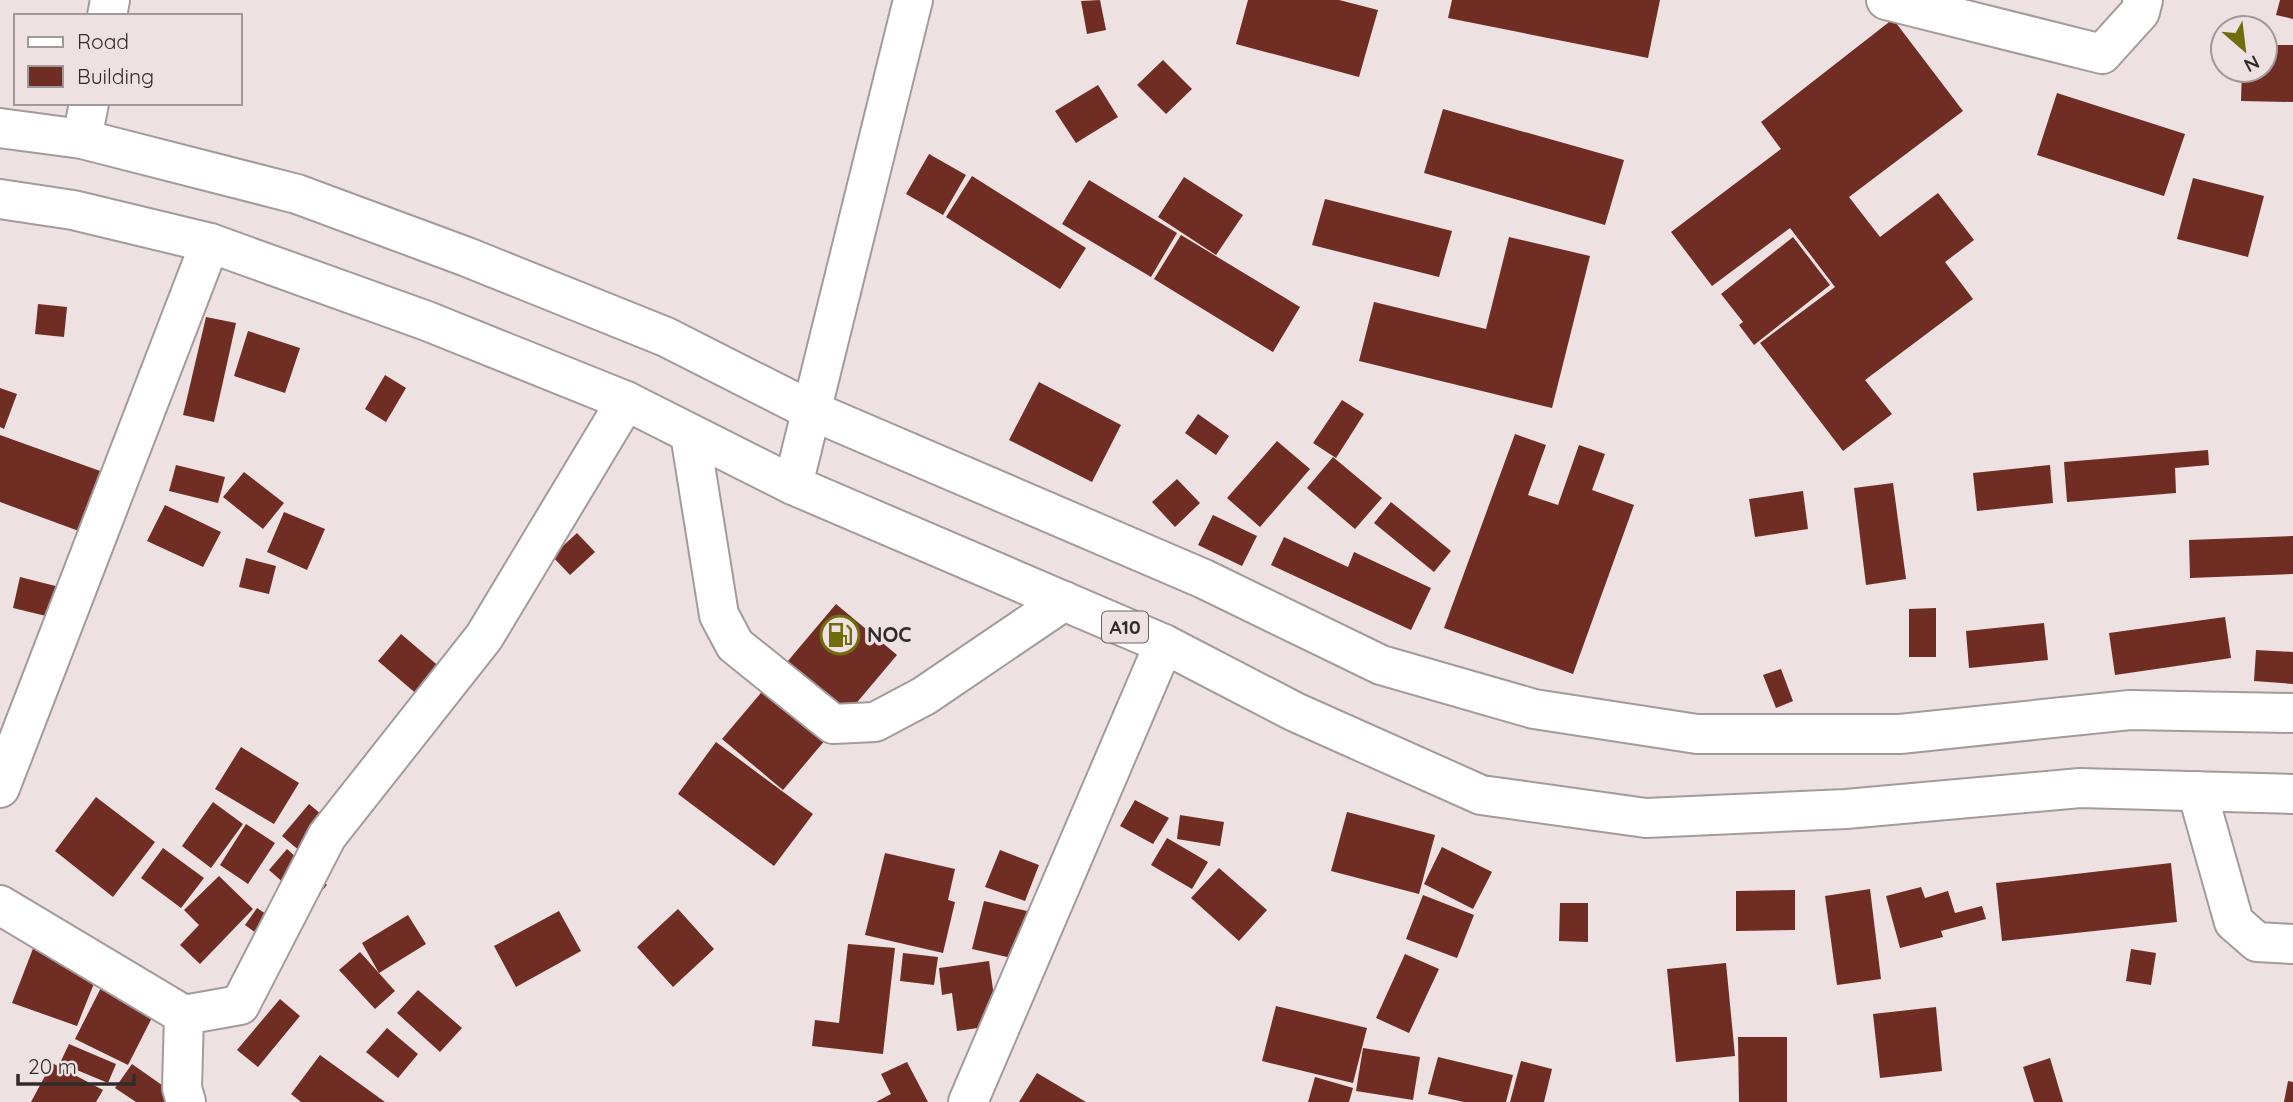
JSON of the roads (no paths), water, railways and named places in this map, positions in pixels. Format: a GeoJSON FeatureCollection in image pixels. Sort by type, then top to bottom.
{"type":"FeatureCollection","features":[{"type":"Feature","properties":{"kind":"main road"},"geometry":{"type":"LineString","coordinates":[[793,485],[913,0]]}},
{"type":"Feature","properties":{"kind":"main road"},"geometry":{"type":"LineString","coordinates":[[1886,0],[2102,54],[2140,12],[2143,0]]}},
{"type":"Feature","properties":{"kind":"main road"},"geometry":{"type":"LineString","coordinates":[[0,128],[85,121],[297,194],[467,257],[666,337],[810,410],[1204,579],[1381,665],[1534,709],[1698,734],[1900,734],[2130,710],[2293,713]]}},
{"type":"Feature","properties":{"kind":"main road","name":"A10"},"geometry":{"type":"LineString","coordinates":[[0,199],[73,210],[210,243],[427,321],[626,401],[793,485],[1164,643],[1295,712],[1481,795],[1646,818],[1846,809],[2080,788],[2293,794]]}},
{"type":"Feature","properties":{"kind":"main road"},"geometry":{"type":"LineString","coordinates":[[0,788],[210,243]]}},
{"type":"Feature","properties":{"kind":"main road"},"geometry":{"type":"LineString","coordinates":[[0,905],[184,1016],[240,1005],[327,836],[484,637],[626,401]]}},
{"type":"Feature","properties":{"kind":"main road"},"geometry":{"type":"LineString","coordinates":[[690,434],[719,615],[734,645],[833,723],[875,722],[914,701],[1064,601]]}},
{"type":"Feature","properties":{"kind":"main road"},"geometry":{"type":"LineString","coordinates":[[968,1102],[1164,643]]}},
{"type":"Feature","properties":{"kind":"main road"},"geometry":{"type":"LineString","coordinates":[[2197,791],[2234,922],[2257,942],[2293,944]]}},
{"type":"Feature","properties":{"kind":"main road"},"geometry":{"type":"LineString","coordinates":[[184,1016],[182,1088],[186,1102]]}},
{"type":"Feature","properties":{"kind":"place","name":"NOC"},"geometry":{"type":"Point","coordinates":[840,635]}}]}
